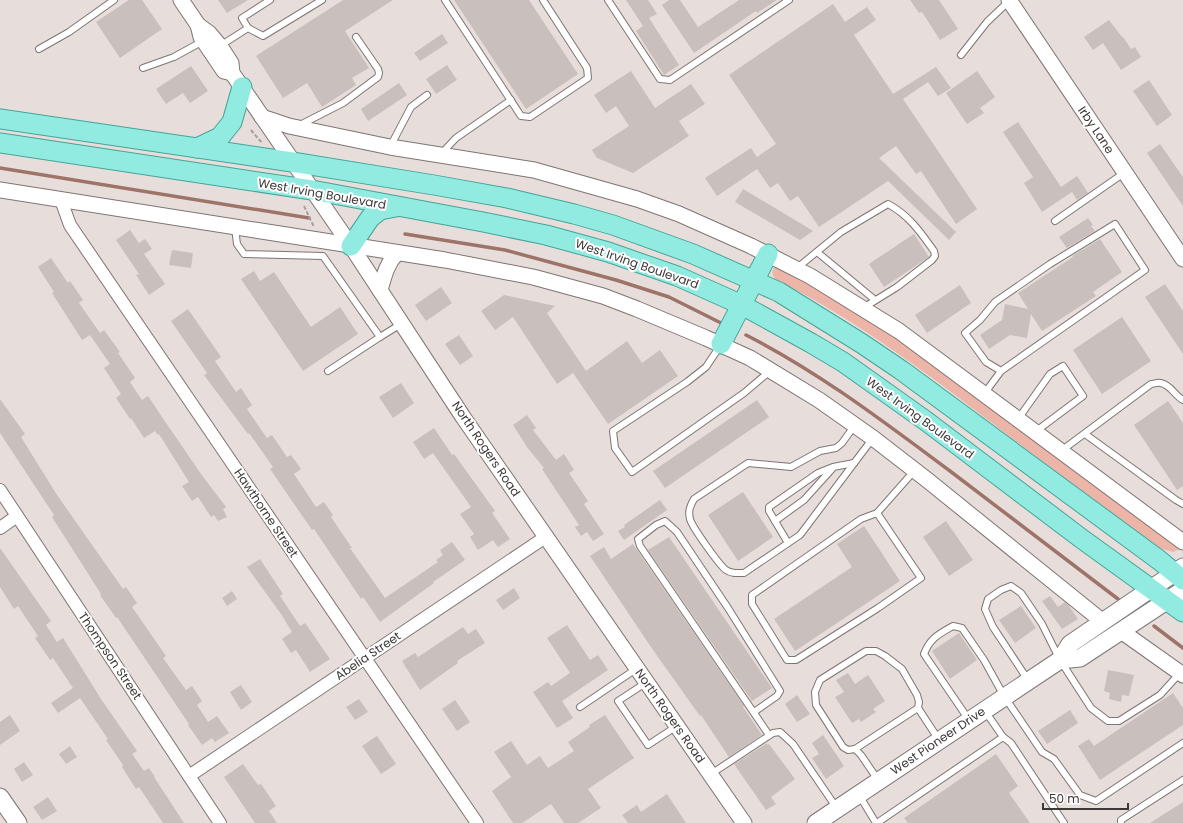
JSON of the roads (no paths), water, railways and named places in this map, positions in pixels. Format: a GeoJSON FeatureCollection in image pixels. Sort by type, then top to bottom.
{"type":"FeatureCollection","features":[{"type":"Feature","properties":{"kind":"main road"},"geometry":{"type":"LineString","coordinates":[[197,148],[220,136],[232,122],[237,80]]}},
{"type":"Feature","properties":{"kind":"main road"},"geometry":{"type":"LineString","coordinates":[[0,119],[292,162],[507,198],[613,225],[693,254],[779,292],[884,358],[1180,573]]}},
{"type":"Feature","properties":{"kind":"main road","name":"West Irving Boulevard"},"geometry":{"type":"LineString","coordinates":[[0,143],[308,198],[370,200],[396,207],[483,222],[546,235],[608,252],[677,276],[742,305],[811,343],[870,381],[1183,612]]}},
{"type":"Feature","properties":{"kind":"main road"},"geometry":{"type":"LineString","coordinates":[[351,246],[370,218],[380,210],[396,207]]}},
{"type":"Feature","properties":{"kind":"main road"},"geometry":{"type":"LineString","coordinates":[[721,344],[768,254]]}},
{"type":"Feature","properties":{"kind":"main road","name":"West Pioneer Drive"},"geometry":{"type":"LineString","coordinates":[[830,817],[878,781],[984,709],[1060,660],[1070,644],[1102,621],[1150,589],[1180,573]]}},
{"type":"Feature","properties":{"kind":"main road","name":"West Pioneer Drive"},"geometry":{"type":"LineString","coordinates":[[1060,660],[1080,658],[1183,590]]}},
{"type":"Feature","properties":{"kind":"main road"},"geometry":{"type":"LineString","coordinates":[[0,797],[16,822]]}},
{"type":"Feature","properties":{"kind":"street","name":"North Rogers Road"},"geometry":{"type":"LineString","coordinates":[[181,0],[198,25],[203,41],[224,71],[237,80]]}},
{"type":"Feature","properties":{"kind":"street","name":"Irby Lane"},"geometry":{"type":"LineString","coordinates":[[1009,0],[1183,259]]}},
{"type":"Feature","properties":{"kind":"street","name":"North Rogers Road"},"geometry":{"type":"LineString","coordinates":[[198,25],[209,33],[231,63],[237,80],[258,122],[292,162],[308,198],[351,246],[463,417],[744,823]]}},
{"type":"Feature","properties":{"kind":"street"},"geometry":{"type":"LineString","coordinates":[[258,122],[295,127],[440,156],[534,170],[637,199],[679,214],[751,246],[869,304],[920,346],[1183,542]]}},
{"type":"Feature","properties":{"kind":"street"},"geometry":{"type":"LineString","coordinates":[[0,190],[235,228],[324,249],[351,246],[445,260],[532,277],[569,286],[637,308],[750,358],[819,400],[915,470],[1102,621]]}},
{"type":"Feature","properties":{"kind":"street","name":"Hawthorne Street"},"geometry":{"type":"LineString","coordinates":[[61,200],[70,225],[476,823]]}},
{"type":"Feature","properties":{"kind":"street"},"geometry":{"type":"LineString","coordinates":[[380,290],[385,272],[397,253]]}},
{"type":"Feature","properties":{"kind":"street","name":"Thompson Street"},"geometry":{"type":"LineString","coordinates":[[0,490],[220,823]]}},
{"type":"Feature","properties":{"kind":"street"},"geometry":{"type":"LineString","coordinates":[[0,528],[17,516]]}},
{"type":"Feature","properties":{"kind":"street","name":"Abelia Street"},"geometry":{"type":"LineString","coordinates":[[189,776],[546,536]]}},
{"type":"Feature","properties":{"kind":"street"},"geometry":{"type":"LineString","coordinates":[[1121,631],[1182,674]]}},
{"type":"Feature","properties":{"kind":"lane"},"geometry":{"type":"LineString","coordinates":[[39,49],[69,32],[114,0]]}},
{"type":"Feature","properties":{"kind":"lane"},"geometry":{"type":"LineString","coordinates":[[270,0],[242,18],[248,28],[263,36],[322,0]]}},
{"type":"Feature","properties":{"kind":"lane"},"geometry":{"type":"LineString","coordinates":[[445,0],[521,116],[530,117],[588,78],[587,68],[543,0]]}},
{"type":"Feature","properties":{"kind":"lane"},"geometry":{"type":"LineString","coordinates":[[608,0],[660,79],[670,80],[789,0]]}},
{"type":"Feature","properties":{"kind":"lane"},"geometry":{"type":"LineString","coordinates":[[961,55],[987,22],[1009,0]]}},
{"type":"Feature","properties":{"kind":"lane"},"geometry":{"type":"LineString","coordinates":[[220,46],[248,28]]}},
{"type":"Feature","properties":{"kind":"lane"},"geometry":{"type":"LineString","coordinates":[[295,127],[322,115],[343,103],[378,77],[378,69],[356,37]]}},
{"type":"Feature","properties":{"kind":"lane"},"geometry":{"type":"LineString","coordinates":[[143,68],[174,57],[203,41]]}},
{"type":"Feature","properties":{"kind":"lane"},"geometry":{"type":"LineString","coordinates":[[390,147],[411,107],[426,95]]}},
{"type":"Feature","properties":{"kind":"lane"},"geometry":{"type":"LineString","coordinates":[[440,156],[456,138],[511,100]]}},
{"type":"Feature","properties":{"kind":"lane"},"geometry":{"type":"LineString","coordinates":[[1054,221],[1124,173]]}},
{"type":"Feature","properties":{"kind":"lane"},"geometry":{"type":"LineString","coordinates":[[796,269],[841,232],[888,204],[899,210],[912,222],[934,251],[935,256],[932,260],[897,287],[869,304],[817,252]]}},
{"type":"Feature","properties":{"kind":"lane"},"geometry":{"type":"LineString","coordinates":[[984,394],[1001,371],[1146,270],[1115,224],[1050,264],[995,302],[980,320],[965,333],[986,362],[1001,371]]}},
{"type":"Feature","properties":{"kind":"lane"},"geometry":{"type":"LineString","coordinates":[[235,228],[237,244],[244,254],[324,249],[380,337]]}},
{"type":"Feature","properties":{"kind":"lane"},"geometry":{"type":"LineString","coordinates":[[328,371],[402,323]]}},
{"type":"Feature","properties":{"kind":"lane"},"geometry":{"type":"LineString","coordinates":[[721,344],[706,367],[688,382],[613,431],[615,448],[632,472],[744,393],[771,370]]}},
{"type":"Feature","properties":{"kind":"lane"},"geometry":{"type":"LineString","coordinates":[[1018,419],[1050,374],[1063,366],[1083,396],[1035,432]]}},
{"type":"Feature","properties":{"kind":"lane"},"geometry":{"type":"LineString","coordinates":[[1061,451],[1151,384],[1162,383],[1171,388],[1180,399],[1183,400]]}},
{"type":"Feature","properties":{"kind":"lane"},"geometry":{"type":"LineString","coordinates":[[855,425],[842,443],[836,448],[820,451],[791,467],[748,463],[694,499],[689,508],[690,520],[697,533],[724,569],[733,573],[744,573],[800,535],[873,438]]}},
{"type":"Feature","properties":{"kind":"lane"},"geometry":{"type":"LineString","coordinates":[[1085,434],[1183,504]]}},
{"type":"Feature","properties":{"kind":"lane"},"geometry":{"type":"LineString","coordinates":[[788,543],[769,511],[769,507],[818,473],[833,467],[854,463]]}},
{"type":"Feature","properties":{"kind":"lane"},"geometry":{"type":"LineString","coordinates":[[775,521],[804,500],[833,467]]}},
{"type":"Feature","properties":{"kind":"lane"},"geometry":{"type":"LineString","coordinates":[[877,514],[921,578],[878,608],[796,660],[787,660],[752,604],[752,595],[861,518],[877,514],[915,470]]}},
{"type":"Feature","properties":{"kind":"lane"},"geometry":{"type":"LineString","coordinates":[[754,712],[777,696],[780,691],[728,608],[677,532],[665,521],[656,525],[638,539],[640,546],[754,712],[770,735]]}},
{"type":"Feature","properties":{"kind":"lane"},"geometry":{"type":"LineString","coordinates":[[1029,680],[993,627],[986,609],[988,599],[1001,590],[1011,586],[1021,593],[1042,624],[1060,660],[1092,708],[1108,721],[1119,721],[1160,695],[1182,674]]}},
{"type":"Feature","properties":{"kind":"lane"},"geometry":{"type":"LineString","coordinates":[[969,720],[924,654],[928,643],[940,633],[953,626],[962,628],[984,660],[1004,696],[1042,752],[1054,759],[1080,795],[1096,801],[1183,743]]}},
{"type":"Feature","properties":{"kind":"lane"},"geometry":{"type":"LineString","coordinates":[[918,708],[855,749],[848,750],[843,747],[816,705],[815,692],[820,680],[866,651],[876,651],[885,656],[902,670],[917,695],[919,702],[918,708],[939,740]]}},
{"type":"Feature","properties":{"kind":"lane"},"geometry":{"type":"LineString","coordinates":[[580,707],[638,668]]}},
{"type":"Feature","properties":{"kind":"lane"},"geometry":{"type":"LineString","coordinates":[[647,682],[618,701],[648,745],[677,726]]}},
{"type":"Feature","properties":{"kind":"lane"},"geometry":{"type":"LineString","coordinates":[[984,709],[1003,737],[1011,743],[1064,823]]}},
{"type":"Feature","properties":{"kind":"lane"},"geometry":{"type":"LineString","coordinates":[[711,774],[773,733],[780,732],[793,744],[830,817]]}},
{"type":"Feature","properties":{"kind":"lane"},"geometry":{"type":"LineString","coordinates":[[858,795],[876,823],[1003,737]]}},
{"type":"Feature","properties":{"kind":"lane"},"geometry":{"type":"LineString","coordinates":[[855,749],[861,755],[878,781]]}},
{"type":"Feature","properties":{"kind":"lane"},"geometry":{"type":"LineString","coordinates":[[1121,823],[1121,820],[1183,780]]}},
{"type":"Feature","properties":{"kind":"waterway"},"geometry":{"type":"LineString","coordinates":[[0,168],[309,218]]}},
{"type":"Feature","properties":{"kind":"waterway"},"geometry":{"type":"LineString","coordinates":[[405,234],[505,250],[616,280],[669,297],[721,323]]}},
{"type":"Feature","properties":{"kind":"waterway"},"geometry":{"type":"LineString","coordinates":[[746,335],[773,349],[851,398],[950,471],[1118,599]]}},
{"type":"Feature","properties":{"kind":"waterway"},"geometry":{"type":"LineString","coordinates":[[1154,626],[1183,648]]}}]}
